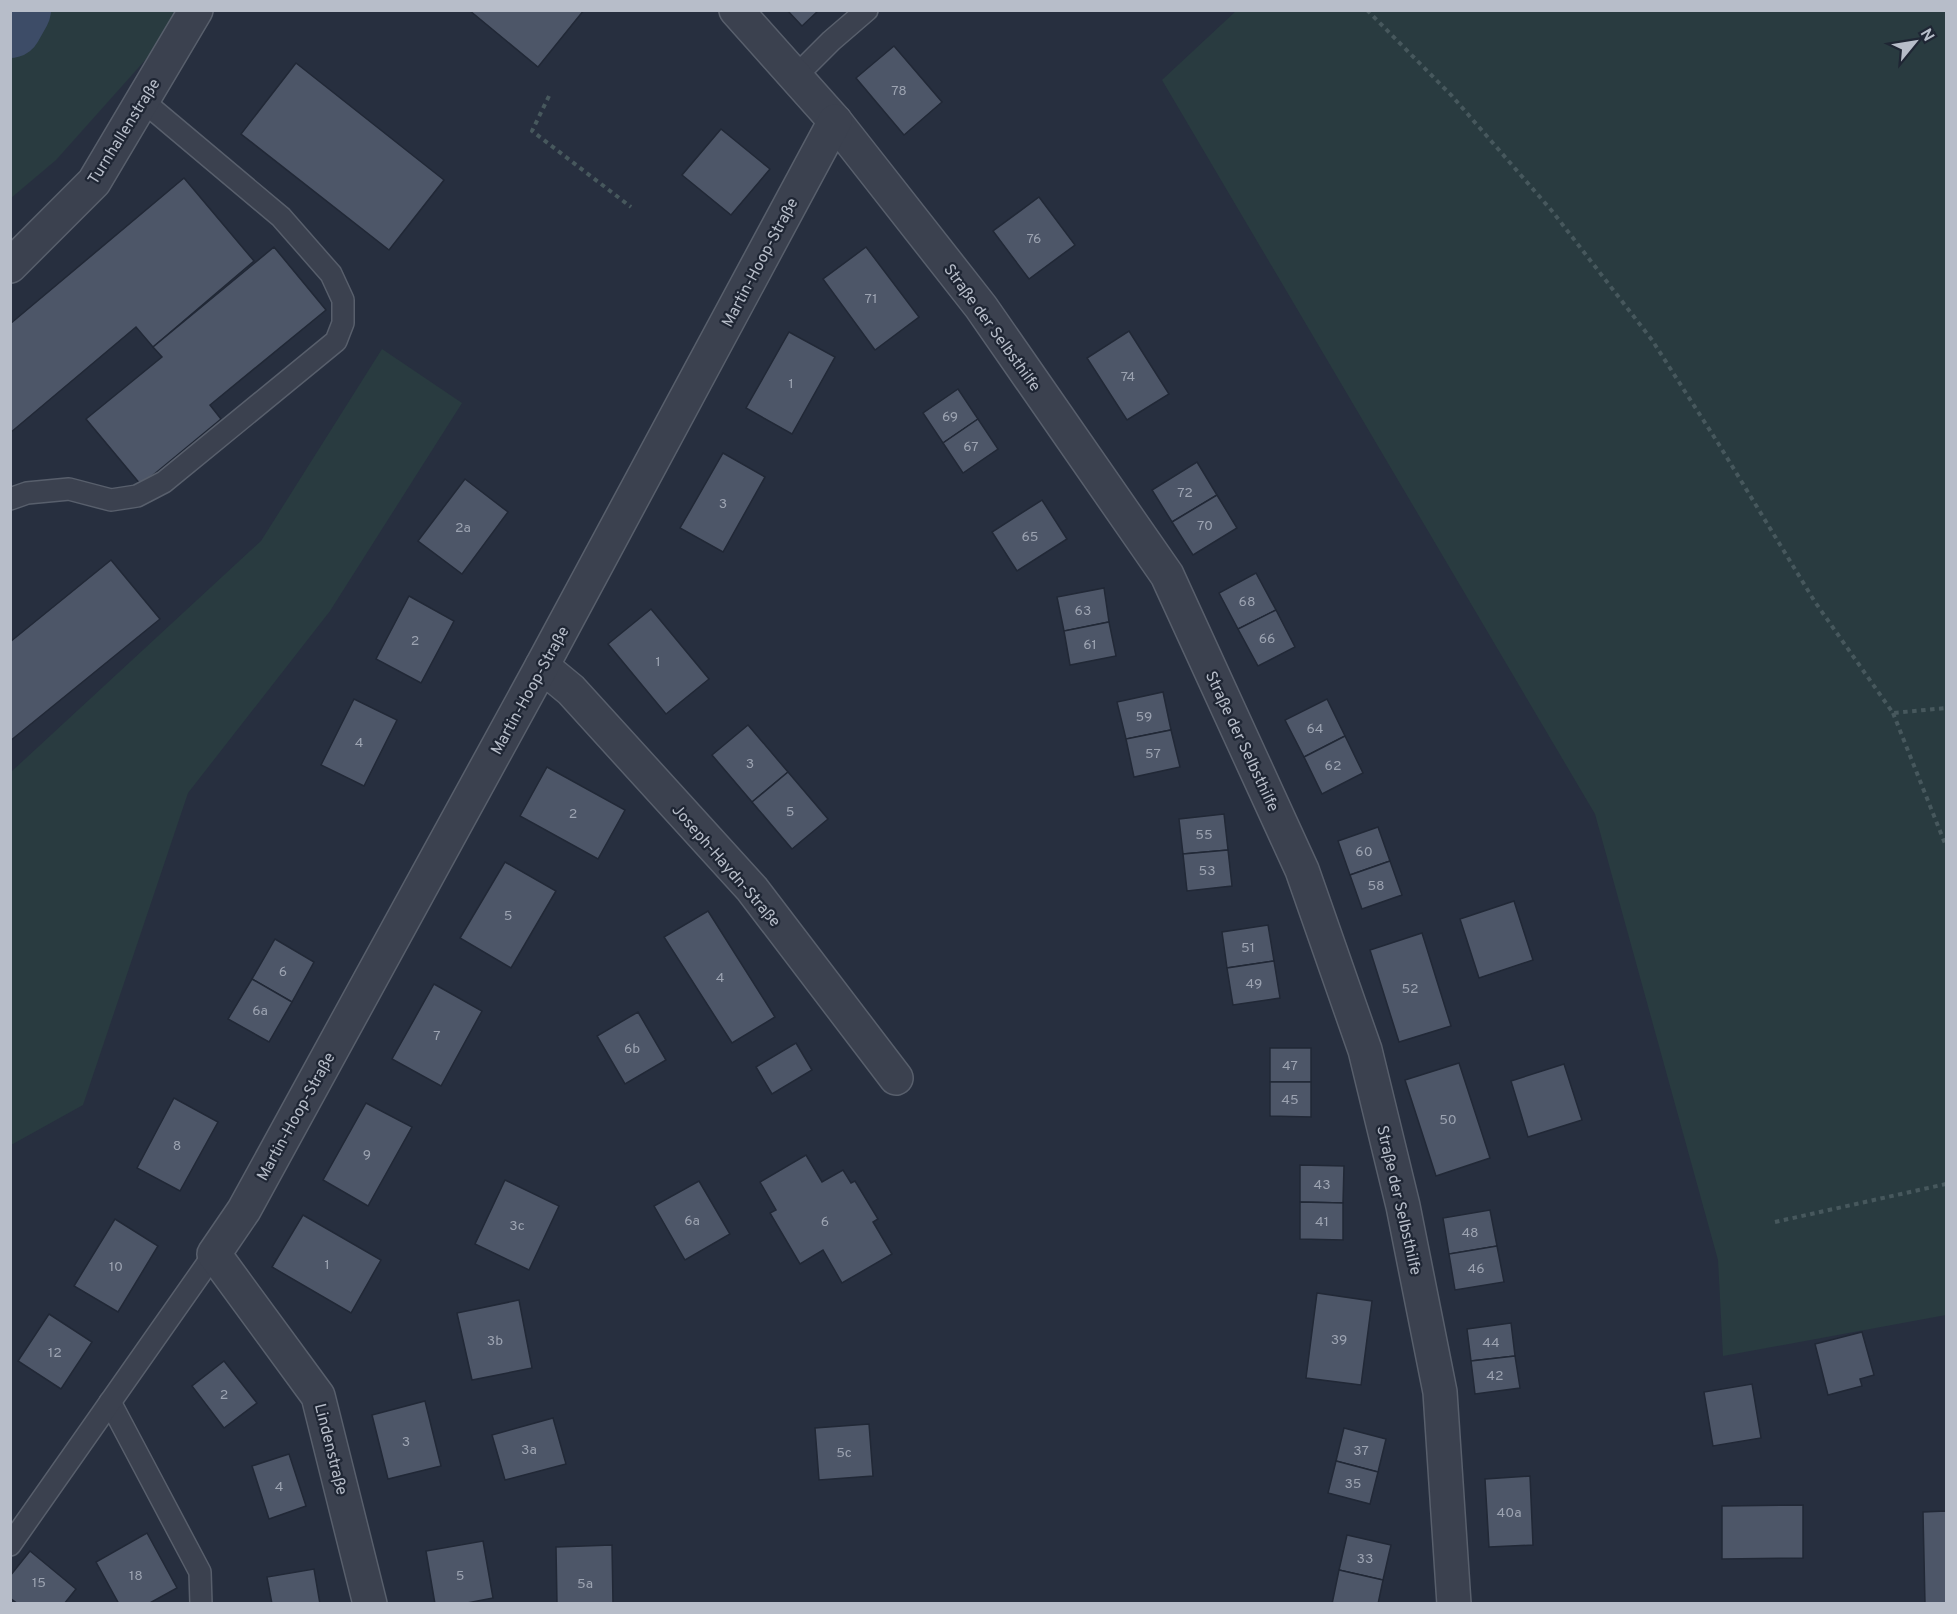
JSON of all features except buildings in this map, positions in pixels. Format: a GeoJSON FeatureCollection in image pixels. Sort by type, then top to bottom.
{"type":"FeatureCollection","features":[{"type":"Feature","properties":{"kind":"street","name":"Turnhallenstraße"},"geometry":{"type":"LineString","coordinates":[[10,266],[94,182],[196,10]]}},
{"type":"Feature","properties":{"kind":"street","name":"Straße der Selbsthilfe"},"geometry":{"type":"LineString","coordinates":[[736,10],[835,121],[981,307],[1167,575],[1302,870],[1365,1050],[1406,1217],[1440,1392],[1454,1604]]}},
{"type":"Feature","properties":{"kind":"street","name":"Martin-Hoop-Straße"},"geometry":{"type":"LineString","coordinates":[[214,1254],[244,1210],[542,666],[835,121]]}},
{"type":"Feature","properties":{"kind":"street","name":"Joseph-Haydn-Straße"},"geometry":{"type":"LineString","coordinates":[[542,666],[571,690],[752,889],[896,1078]]}},
{"type":"Feature","properties":{"kind":"street","name":"Lindenstraße"},"geometry":{"type":"LineString","coordinates":[[214,1254],[318,1396],[370,1604]]}},
{"type":"Feature","properties":{"kind":"lane"},"geometry":{"type":"LineString","coordinates":[[795,77],[831,41],[867,10]]}},
{"type":"Feature","properties":{"kind":"lane"},"geometry":{"type":"LineString","coordinates":[[10,500],[27,493],[69,489],[111,500],[136,496],[164,482],[336,341],[343,323],[343,300],[331,274],[281,217],[143,101]]}},
{"type":"Feature","properties":{"kind":"lane"},"geometry":{"type":"LineString","coordinates":[[10,1545],[214,1254]]}},
{"type":"Feature","properties":{"kind":"lane"},"geometry":{"type":"LineString","coordinates":[[110,1402],[200,1572],[201,1604]]}},
{"type":"Feature","properties":{"kind":"path"},"geometry":{"type":"LineString","coordinates":[[1367,10],[1452,96],[1552,211],[1652,340],[1815,602],[1893,713],[1947,846]]}},
{"type":"Feature","properties":{"kind":"path"},"geometry":{"type":"LineString","coordinates":[[549,96],[532,131],[631,207]]}},
{"type":"Feature","properties":{"kind":"path"},"geometry":{"type":"LineString","coordinates":[[1893,713],[1947,708]]}},
{"type":"Feature","properties":{"kind":"path"},"geometry":{"type":"LineString","coordinates":[[1775,1222],[1947,1184]]}},
{"type":"Feature","properties":{"kind":"shaded area"},"geometry":{"type":"Polygon","coordinates":[[[11,11],[189,11],[56,160],[11,198],[11,11]]]}},
{"type":"Feature","properties":{"kind":"shaded area"},"geometry":{"type":"Polygon","coordinates":[[[1236,11],[1946,11],[1946,1315],[1723,1356],[1718,1260],[1595,814],[1162,80],[1236,11]]]}},
{"type":"Feature","properties":{"kind":"shaded area"},"geometry":{"type":"Polygon","coordinates":[[[382,349],[462,403],[330,611],[188,793],[83,1105],[11,1145],[11,772],[261,541],[382,349]]]}},
{"type":"Feature","properties":{"kind":"waterway"},"geometry":{"type":"LineString","coordinates":[[10,26],[19,10]]}}]}
